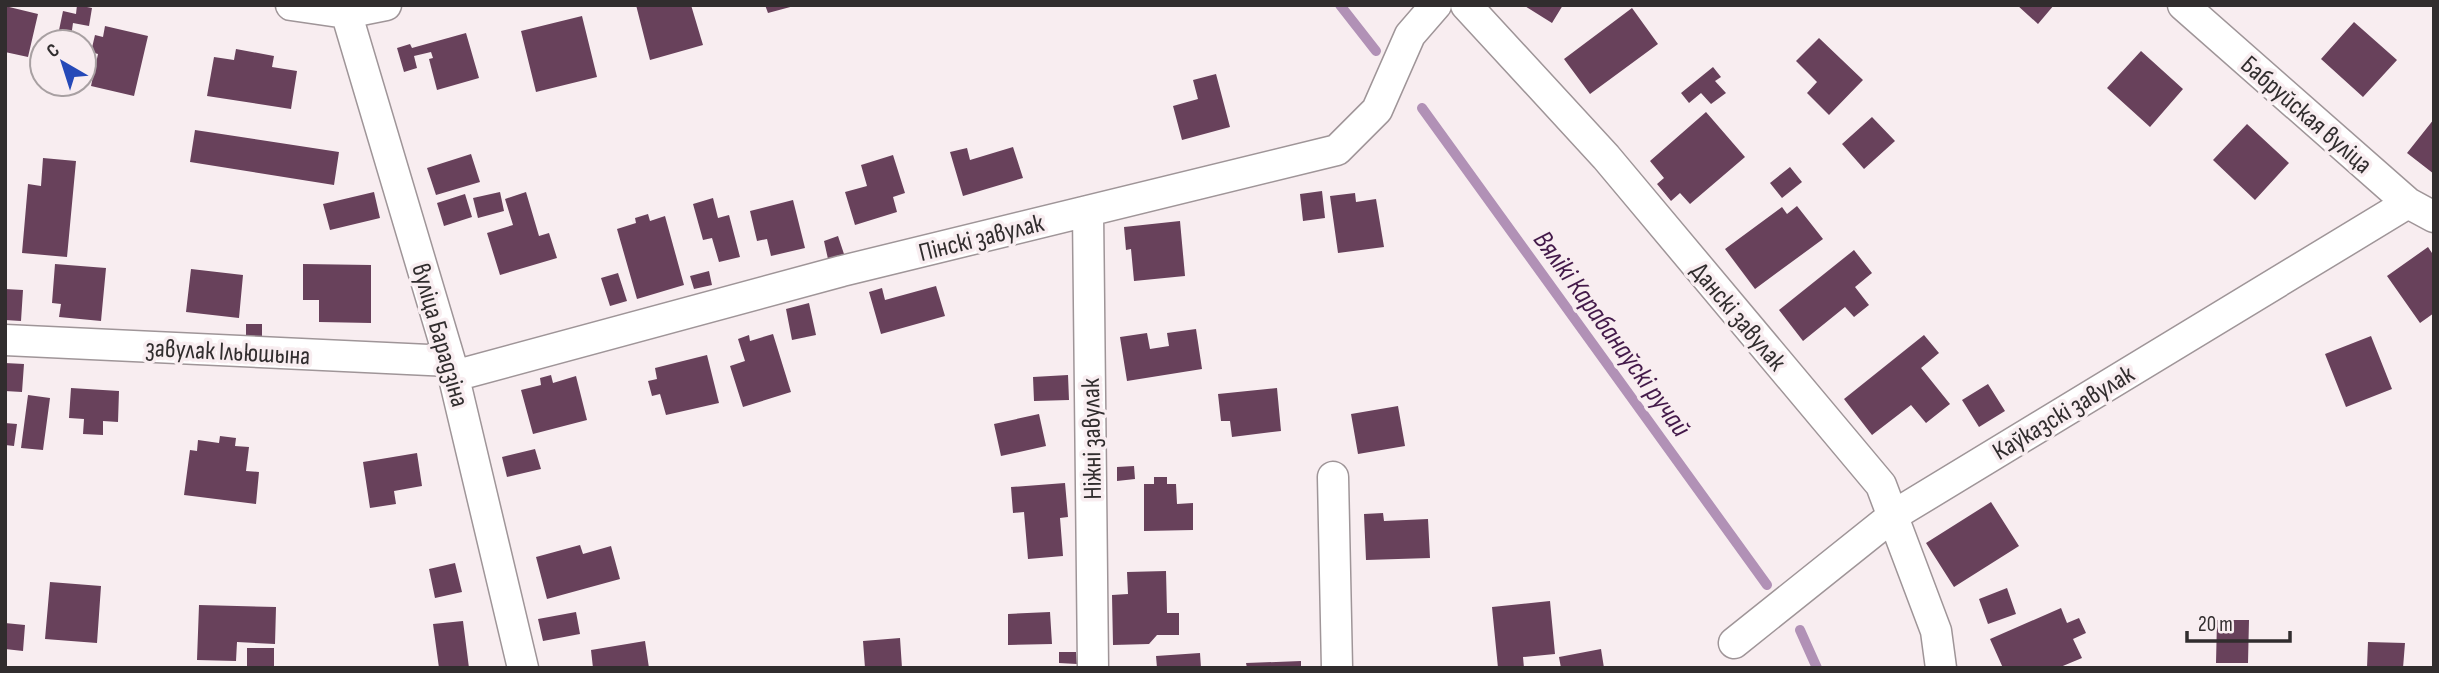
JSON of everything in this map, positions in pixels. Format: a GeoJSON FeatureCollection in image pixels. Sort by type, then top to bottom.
{"type":"FeatureCollection","features":[{"type":"Feature","properties":{"kind":"street"},"geometry":{"type":"LineString","coordinates":[[291,5],[345,9],[386,5]]}},
{"type":"Feature","properties":{"kind":"street","name":"Пінскі завулак"},"geometry":{"type":"LineString","coordinates":[[452,369],[1337,150],[1377,110],[1410,35],[1436,5]]}},
{"type":"Feature","properties":{"kind":"street","name":"Данскі завулак"},"geometry":{"type":"LineString","coordinates":[[1466,5],[1606,157],[1881,485],[1936,631],[1941,668]]}},
{"type":"Feature","properties":{"kind":"street","name":"Бабруйская вуліца"},"geometry":{"type":"LineString","coordinates":[[2183,5],[2408,203],[2434,217]]}},
{"type":"Feature","properties":{"kind":"street","name":"вуліца Барадзіна"},"geometry":{"type":"LineString","coordinates":[[345,9],[452,369],[523,668]]}},
{"type":"Feature","properties":{"kind":"street","name":"Каўказскі завулак"},"geometry":{"type":"LineString","coordinates":[[1734,643],[1894,515],[2408,203]]}},
{"type":"Feature","properties":{"kind":"street","name":"Ніжні завулак"},"geometry":{"type":"LineString","coordinates":[[1088,211],[1093,668]]}},
{"type":"Feature","properties":{"kind":"street","name":"завулак Ільюшына"},"geometry":{"type":"LineString","coordinates":[[5,340],[452,369]]}},
{"type":"Feature","properties":{"kind":"street"},"geometry":{"type":"LineString","coordinates":[[1333,477],[1337,668]]}},
{"type":"Feature","properties":{"kind":"building"},"geometry":{"type":"Polygon","coordinates":[[[77,5],[92,8],[89,26],[73,23],[72,28],[59,28],[63,11],[76,14],[77,5]]]}},
{"type":"Feature","properties":{"kind":"building"},"geometry":{"type":"Polygon","coordinates":[[[636,5],[691,5],[703,45],[650,60],[636,5]]]}},
{"type":"Feature","properties":{"kind":"building"},"geometry":{"type":"Polygon","coordinates":[[[765,5],[794,5],[794,6],[768,13],[765,5]]]}},
{"type":"Feature","properties":{"kind":"building"},"geometry":{"type":"Polygon","coordinates":[[[1523,5],[1563,5],[1552,23],[1523,5]]]}},
{"type":"Feature","properties":{"kind":"building"},"geometry":{"type":"Polygon","coordinates":[[[2017,5],[2054,5],[2038,24],[2017,5]]]}},
{"type":"Feature","properties":{"kind":"building"},"geometry":{"type":"Polygon","coordinates":[[[5,6],[38,14],[35,28],[28,28],[28,57],[5,52],[5,6]]]}},
{"type":"Feature","properties":{"kind":"building"},"geometry":{"type":"Polygon","coordinates":[[[1632,8],[1658,44],[1590,94],[1564,59],[1632,8]]]}},
{"type":"Feature","properties":{"kind":"building"},"geometry":{"type":"Polygon","coordinates":[[[582,16],[597,77],[536,92],[521,31],[582,16]]]}},
{"type":"Feature","properties":{"kind":"building"},"geometry":{"type":"Polygon","coordinates":[[[2354,22],[2397,60],[2363,97],[2321,59],[2354,22]]]}},
{"type":"Feature","properties":{"kind":"building"},"geometry":{"type":"Polygon","coordinates":[[[105,26],[148,36],[134,96],[98,88],[98,36],[103,37],[105,26]]]}},
{"type":"Feature","properties":{"kind":"building"},"geometry":{"type":"Polygon","coordinates":[[[466,33],[479,78],[437,90],[429,59],[433,58],[431,52],[414,56],[417,68],[404,72],[397,48],[410,44],[412,48],[466,33]]]}},
{"type":"Feature","properties":{"kind":"building"},"geometry":{"type":"Polygon","coordinates":[[[1819,38],[1863,80],[1829,115],[1807,93],[1817,82],[1796,61],[1819,38]]]}},
{"type":"Feature","properties":{"kind":"building"},"geometry":{"type":"Polygon","coordinates":[[[236,49],[274,56],[272,67],[297,71],[291,109],[207,96],[214,57],[234,60],[236,49]]]}},
{"type":"Feature","properties":{"kind":"building"},"geometry":{"type":"Polygon","coordinates":[[[2141,51],[2183,89],[2150,127],[2107,88],[2141,51]]]}},
{"type":"Feature","properties":{"kind":"building"},"geometry":{"type":"Polygon","coordinates":[[[1713,67],[1721,77],[1715,81],[1726,93],[1711,104],[1701,93],[1689,103],[1681,93],[1713,67]]]}},
{"type":"Feature","properties":{"kind":"building"},"geometry":{"type":"Polygon","coordinates":[[[1216,74],[1230,127],[1182,140],[1173,106],[1198,99],[1193,80],[1216,74]]]}},
{"type":"Feature","properties":{"kind":"building"},"geometry":{"type":"Polygon","coordinates":[[[1706,112],[1745,157],[1690,204],[1680,193],[1671,201],[1657,184],[1664,178],[1650,161],[1706,112]]]}},
{"type":"Feature","properties":{"kind":"building"},"geometry":{"type":"Polygon","coordinates":[[[1872,117],[1895,141],[1864,169],[1842,144],[1872,117]]]}},
{"type":"Feature","properties":{"kind":"building"},"geometry":{"type":"Polygon","coordinates":[[[2434,119],[2434,174],[2407,153],[2434,119]]]}},
{"type":"Feature","properties":{"kind":"building"},"geometry":{"type":"Polygon","coordinates":[[[2247,124],[2289,163],[2255,200],[2213,160],[2247,124]]]}},
{"type":"Feature","properties":{"kind":"building"},"geometry":{"type":"Polygon","coordinates":[[[195,130],[339,152],[334,185],[190,162],[195,130]]]}},
{"type":"Feature","properties":{"kind":"building"},"geometry":{"type":"Polygon","coordinates":[[[1013,147],[1023,178],[963,196],[950,152],[967,148],[970,160],[1013,147]]]}},
{"type":"Feature","properties":{"kind":"building"},"geometry":{"type":"Polygon","coordinates":[[[471,154],[480,182],[436,195],[427,168],[471,154]]]}},
{"type":"Feature","properties":{"kind":"building"},"geometry":{"type":"Polygon","coordinates":[[[893,155],[905,193],[893,197],[897,212],[855,225],[845,192],[867,186],[861,165],[893,155]]]}},
{"type":"Feature","properties":{"kind":"building"},"geometry":{"type":"Polygon","coordinates":[[[43,158],[76,161],[67,257],[22,253],[28,184],[41,186],[43,158]]]}},
{"type":"Feature","properties":{"kind":"building"},"geometry":{"type":"Polygon","coordinates":[[[1790,167],[1802,182],[1782,198],[1770,183],[1790,167]]]}},
{"type":"Feature","properties":{"kind":"building"},"geometry":{"type":"Polygon","coordinates":[[[1322,191],[1325,218],[1303,221],[1300,194],[1322,191]]]}},
{"type":"Feature","properties":{"kind":"building"},"geometry":{"type":"Polygon","coordinates":[[[374,192],[380,218],[330,230],[323,204],[374,192]]]}},
{"type":"Feature","properties":{"kind":"building"},"geometry":{"type":"Polygon","coordinates":[[[500,192],[504,211],[478,218],[473,198],[500,192]]]}},
{"type":"Feature","properties":{"kind":"building"},"geometry":{"type":"Polygon","coordinates":[[[526,192],[539,236],[549,233],[557,258],[500,275],[487,233],[513,225],[505,199],[526,192]]]}},
{"type":"Feature","properties":{"kind":"building"},"geometry":{"type":"Polygon","coordinates":[[[1355,193],[1356,202],[1376,199],[1384,247],[1338,253],[1330,196],[1355,193]]]}},
{"type":"Feature","properties":{"kind":"building"},"geometry":{"type":"Polygon","coordinates":[[[465,194],[472,217],[444,226],[437,203],[465,194]]]}},
{"type":"Feature","properties":{"kind":"building"},"geometry":{"type":"Polygon","coordinates":[[[713,198],[718,218],[729,215],[740,257],[719,262],[712,238],[703,240],[693,204],[713,198]]]}},
{"type":"Feature","properties":{"kind":"building"},"geometry":{"type":"Polygon","coordinates":[[[793,200],[805,248],[771,256],[767,239],[757,241],[750,211],[793,200]]]}},
{"type":"Feature","properties":{"kind":"building"},"geometry":{"type":"Polygon","coordinates":[[[1797,206],[1823,239],[1755,289],[1725,249],[1782,207],[1787,214],[1797,206]]]}},
{"type":"Feature","properties":{"kind":"building"},"geometry":{"type":"Polygon","coordinates":[[[648,214],[650,221],[665,216],[684,285],[637,299],[617,229],[636,223],[635,218],[648,214]]]}},
{"type":"Feature","properties":{"kind":"building"},"geometry":{"type":"Polygon","coordinates":[[[1180,221],[1185,276],[1134,281],[1131,249],[1126,250],[1124,227],[1180,221]]]}},
{"type":"Feature","properties":{"kind":"building"},"geometry":{"type":"Polygon","coordinates":[[[838,236],[844,254],[828,259],[824,241],[838,236]]]}},
{"type":"Feature","properties":{"kind":"building"},"geometry":{"type":"Polygon","coordinates":[[[2428,247],[2434,256],[2434,313],[2420,323],[2387,276],[2428,247]]]}},
{"type":"Feature","properties":{"kind":"building"},"geometry":{"type":"Polygon","coordinates":[[[1854,250],[1872,273],[1855,287],[1869,305],[1854,317],[1845,307],[1803,341],[1779,310],[1854,250]]]}},
{"type":"Feature","properties":{"kind":"building"},"geometry":{"type":"Polygon","coordinates":[[[55,264],[106,268],[101,321],[59,317],[61,304],[52,303],[55,264]]]}},
{"type":"Feature","properties":{"kind":"building"},"geometry":{"type":"Polygon","coordinates":[[[303,264],[371,265],[371,323],[319,322],[319,300],[303,300],[303,264]]]}},
{"type":"Feature","properties":{"kind":"building"},"geometry":{"type":"Polygon","coordinates":[[[191,269],[243,275],[239,318],[186,312],[191,269]]]}},
{"type":"Feature","properties":{"kind":"building"},"geometry":{"type":"Polygon","coordinates":[[[709,271],[712,285],[694,289],[690,276],[709,271]]]}},
{"type":"Feature","properties":{"kind":"building"},"geometry":{"type":"Polygon","coordinates":[[[618,273],[627,301],[610,306],[601,278],[618,273]]]}},
{"type":"Feature","properties":{"kind":"building"},"geometry":{"type":"Polygon","coordinates":[[[936,286],[945,316],[881,334],[869,292],[882,288],[885,300],[936,286]]]}},
{"type":"Feature","properties":{"kind":"building"},"geometry":{"type":"Polygon","coordinates":[[[5,289],[23,290],[21,321],[5,320],[5,289]]]}},
{"type":"Feature","properties":{"kind":"building"},"geometry":{"type":"Polygon","coordinates":[[[809,303],[816,335],[792,340],[786,309],[809,303]]]}},
{"type":"Feature","properties":{"kind":"building"},"geometry":{"type":"Polygon","coordinates":[[[246,324],[262,324],[262,337],[246,337],[246,324]]]}},
{"type":"Feature","properties":{"kind":"building"},"geometry":{"type":"Polygon","coordinates":[[[1196,329],[1202,369],[1127,381],[1120,337],[1147,333],[1150,349],[1169,346],[1167,333],[1196,329]]]}},
{"type":"Feature","properties":{"kind":"building"},"geometry":{"type":"Polygon","coordinates":[[[773,334],[791,392],[743,407],[730,366],[745,361],[738,339],[749,335],[750,341],[773,334]]]}},
{"type":"Feature","properties":{"kind":"building"},"geometry":{"type":"Polygon","coordinates":[[[1924,335],[1939,353],[1921,368],[1950,404],[1926,423],[1911,405],[1872,435],[1844,399],[1924,335]]]}},
{"type":"Feature","properties":{"kind":"building"},"geometry":{"type":"Polygon","coordinates":[[[2371,336],[2392,389],[2346,407],[2325,354],[2371,336]]]}},
{"type":"Feature","properties":{"kind":"building"},"geometry":{"type":"Polygon","coordinates":[[[707,355],[719,403],[666,415],[660,394],[652,396],[648,381],[657,379],[655,368],[707,355]]]}},
{"type":"Feature","properties":{"kind":"building"},"geometry":{"type":"Polygon","coordinates":[[[5,363],[24,364],[22,392],[5,391],[5,363]]]}},
{"type":"Feature","properties":{"kind":"building"},"geometry":{"type":"Polygon","coordinates":[[[551,375],[553,383],[576,376],[587,420],[533,434],[521,390],[541,385],[540,378],[551,375]]]}},
{"type":"Feature","properties":{"kind":"building"},"geometry":{"type":"Polygon","coordinates":[[[1068,375],[1069,400],[1034,401],[1033,377],[1068,375]]]}},
{"type":"Feature","properties":{"kind":"building"},"geometry":{"type":"Polygon","coordinates":[[[1988,384],[2005,411],[1979,427],[1962,400],[1988,384]]]}},
{"type":"Feature","properties":{"kind":"building"},"geometry":{"type":"Polygon","coordinates":[[[71,388],[119,391],[118,422],[103,421],[103,435],[83,434],[84,419],[69,418],[71,388]]]}},
{"type":"Feature","properties":{"kind":"building"},"geometry":{"type":"Polygon","coordinates":[[[1277,388],[1281,431],[1232,437],[1230,421],[1221,421],[1218,394],[1277,388]]]}},
{"type":"Feature","properties":{"kind":"building"},"geometry":{"type":"Polygon","coordinates":[[[28,395],[50,398],[43,450],[21,448],[28,395]]]}},
{"type":"Feature","properties":{"kind":"building"},"geometry":{"type":"Polygon","coordinates":[[[1398,406],[1405,446],[1358,454],[1351,414],[1398,406]]]}},
{"type":"Feature","properties":{"kind":"building"},"geometry":{"type":"Polygon","coordinates":[[[1039,414],[1046,446],[1001,456],[994,424],[1039,414]]]}},
{"type":"Feature","properties":{"kind":"building"},"geometry":{"type":"Polygon","coordinates":[[[5,423],[17,424],[14,446],[5,445],[5,423]]]}},
{"type":"Feature","properties":{"kind":"building"},"geometry":{"type":"Polygon","coordinates":[[[220,436],[236,438],[235,446],[249,447],[246,471],[259,472],[256,504],[184,495],[190,450],[197,451],[198,440],[219,443],[220,436]]]}},
{"type":"Feature","properties":{"kind":"building"},"geometry":{"type":"Polygon","coordinates":[[[535,449],[541,469],[507,477],[502,457],[535,449]]]}},
{"type":"Feature","properties":{"kind":"building"},"geometry":{"type":"Polygon","coordinates":[[[417,453],[422,486],[394,491],[396,504],[370,508],[363,462],[417,453]]]}},
{"type":"Feature","properties":{"kind":"building"},"geometry":{"type":"Polygon","coordinates":[[[1134,466],[1135,479],[1117,481],[1117,467],[1134,466]]]}},
{"type":"Feature","properties":{"kind":"building"},"geometry":{"type":"Polygon","coordinates":[[[1154,477],[1167,477],[1167,484],[1176,484],[1177,504],[1193,503],[1193,530],[1144,531],[1144,484],[1154,484],[1154,477]]]}},
{"type":"Feature","properties":{"kind":"building"},"geometry":{"type":"Polygon","coordinates":[[[1065,483],[1068,517],[1060,518],[1063,556],[1028,559],[1024,512],[1013,513],[1011,487],[1065,483]]]}},
{"type":"Feature","properties":{"kind":"building"},"geometry":{"type":"Polygon","coordinates":[[[1991,502],[2019,546],[1954,587],[1926,543],[1991,502]]]}},
{"type":"Feature","properties":{"kind":"building"},"geometry":{"type":"Polygon","coordinates":[[[1383,513],[1384,521],[1428,519],[1430,558],[1366,560],[1364,514],[1383,513]]]}},
{"type":"Feature","properties":{"kind":"building"},"geometry":{"type":"Polygon","coordinates":[[[580,545],[583,554],[611,546],[620,579],[547,599],[536,557],[580,545]]]}},
{"type":"Feature","properties":{"kind":"building"},"geometry":{"type":"Polygon","coordinates":[[[455,563],[462,592],[435,598],[429,569],[455,563]]]}},
{"type":"Feature","properties":{"kind":"building"},"geometry":{"type":"Polygon","coordinates":[[[1166,571],[1167,613],[1179,613],[1179,635],[1157,635],[1149,644],[1113,645],[1112,595],[1128,594],[1127,572],[1166,571]]]}},
{"type":"Feature","properties":{"kind":"building"},"geometry":{"type":"Polygon","coordinates":[[[50,582],[101,586],[97,643],[45,639],[50,582]]]}},
{"type":"Feature","properties":{"kind":"building"},"geometry":{"type":"Polygon","coordinates":[[[2007,588],[2016,614],[1988,624],[1979,599],[2007,588]]]}},
{"type":"Feature","properties":{"kind":"building"},"geometry":{"type":"Polygon","coordinates":[[[1550,601],[1555,654],[1523,657],[1524,668],[1498,668],[1492,607],[1550,601]]]}},
{"type":"Feature","properties":{"kind":"building"},"geometry":{"type":"Polygon","coordinates":[[[199,605],[276,607],[275,644],[237,642],[236,661],[197,660],[199,605]]]}},
{"type":"Feature","properties":{"kind":"building"},"geometry":{"type":"Polygon","coordinates":[[[2061,608],[2067,623],[2079,618],[2086,633],[2073,639],[2082,658],[2058,668],[2003,668],[1990,639],[2061,608]]]}},
{"type":"Feature","properties":{"kind":"building"},"geometry":{"type":"Polygon","coordinates":[[[576,612],[580,634],[543,641],[538,619],[576,612]]]}},
{"type":"Feature","properties":{"kind":"building"},"geometry":{"type":"Polygon","coordinates":[[[1050,612],[1052,644],[1008,645],[1008,614],[1050,612]]]}},
{"type":"Feature","properties":{"kind":"building"},"geometry":{"type":"Polygon","coordinates":[[[2217,620],[2249,620],[2248,663],[2216,663],[2217,620]]]}},
{"type":"Feature","properties":{"kind":"building"},"geometry":{"type":"Polygon","coordinates":[[[463,621],[469,668],[439,668],[433,624],[463,621]]]}},
{"type":"Feature","properties":{"kind":"building"},"geometry":{"type":"Polygon","coordinates":[[[5,623],[25,625],[23,651],[5,649],[5,623]]]}},
{"type":"Feature","properties":{"kind":"building"},"geometry":{"type":"Polygon","coordinates":[[[900,638],[902,668],[865,668],[863,641],[900,638]]]}},
{"type":"Feature","properties":{"kind":"building"},"geometry":{"type":"Polygon","coordinates":[[[645,641],[649,668],[593,668],[591,650],[645,641]]]}},
{"type":"Feature","properties":{"kind":"building"},"geometry":{"type":"Polygon","coordinates":[[[2368,642],[2405,643],[2403,668],[2367,668],[2368,642]]]}},
{"type":"Feature","properties":{"kind":"building"},"geometry":{"type":"Polygon","coordinates":[[[247,648],[274,648],[274,668],[247,668],[247,648]]]}},
{"type":"Feature","properties":{"kind":"building"},"geometry":{"type":"Polygon","coordinates":[[[1601,649],[1604,668],[1561,668],[1559,657],[1601,649]]]}},
{"type":"Feature","properties":{"kind":"building"},"geometry":{"type":"Polygon","coordinates":[[[1059,652],[1076,652],[1077,664],[1059,663],[1059,652]]]}},
{"type":"Feature","properties":{"kind":"building"},"geometry":{"type":"Polygon","coordinates":[[[1200,653],[1201,668],[1157,668],[1156,656],[1200,653]]]}},
{"type":"Feature","properties":{"kind":"building"},"geometry":{"type":"Polygon","coordinates":[[[1301,661],[1301,668],[1247,668],[1246,663],[1301,661]]]}},
{"type":"Feature","properties":{"kind":"waterway","name":"Вялікі Карабанаўскі ручай"},"geometry":{"type":"LineString","coordinates":[[1340,5],[1376,51]]}},
{"type":"Feature","properties":{"kind":"waterway","name":"Вялікі Карабанаўскі ручай"},"geometry":{"type":"LineString","coordinates":[[1422,108],[1767,585]]}},
{"type":"Feature","properties":{"kind":"waterway","name":"Вялікі Карабанаўскі ручай"},"geometry":{"type":"LineString","coordinates":[[1800,630],[1817,668]]}}]}
